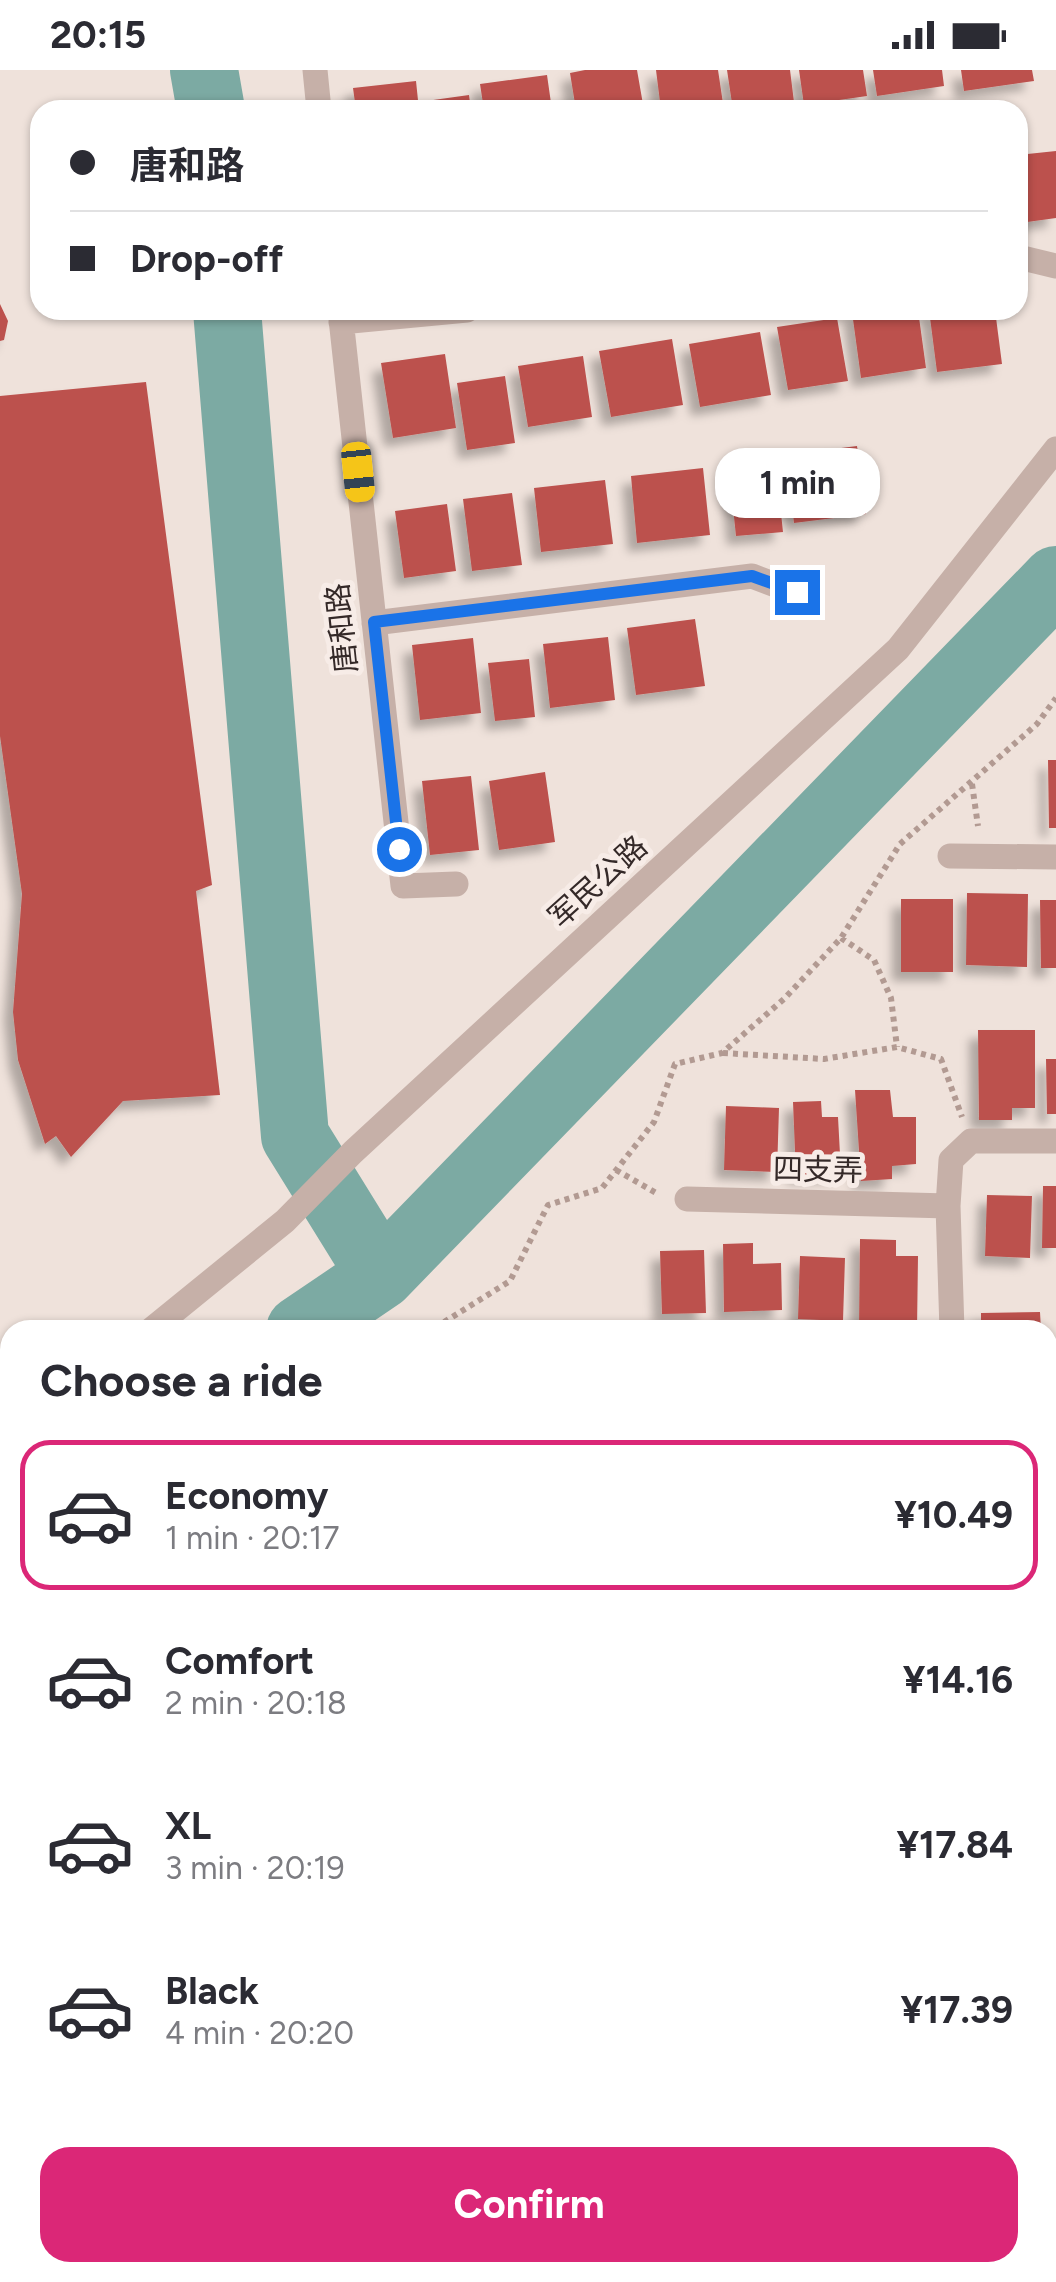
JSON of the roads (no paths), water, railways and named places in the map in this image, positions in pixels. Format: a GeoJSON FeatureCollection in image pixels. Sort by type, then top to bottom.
{"type":"FeatureCollection","features":[{"type":"Feature","properties":{"kind":"street"},"geometry":{"type":"LineString","coordinates":[[315,70],[318,100]]}},
{"type":"Feature","properties":{"kind":"street"},"geometry":{"type":"LineString","coordinates":[[1028,259],[1056,266]]}},
{"type":"Feature","properties":{"kind":"street","name":"唐和路"},"geometry":{"type":"LineString","coordinates":[[341,320],[403,886],[456,884]]}},
{"type":"Feature","properties":{"kind":"street","name":"军民公路"},"geometry":{"type":"LineString","coordinates":[[163,1320],[285,1221],[354,1152],[898,649],[1056,449]]}},
{"type":"Feature","properties":{"kind":"street"},"geometry":{"type":"LineString","coordinates":[[374,622],[752,576],[797,592]]}},
{"type":"Feature","properties":{"kind":"street"},"geometry":{"type":"LineString","coordinates":[[950,856],[1056,857]]}},
{"type":"Feature","properties":{"kind":"street"},"geometry":{"type":"LineString","coordinates":[[952,1320],[948,1206],[951,1160],[971,1141],[1056,1141]]}},
{"type":"Feature","properties":{"kind":"street","name":"四支弄"},"geometry":{"type":"LineString","coordinates":[[688,1200],[948,1206]]}},
{"type":"Feature","properties":{"kind":"waterway"},"geometry":{"type":"LineString","coordinates":[[204,70],[209,100]]}},
{"type":"Feature","properties":{"kind":"waterway"},"geometry":{"type":"LineString","coordinates":[[228,320],[295,1136],[381,1275]]}},
{"type":"Feature","properties":{"kind":"waterway"},"geometry":{"type":"LineString","coordinates":[[315,1320],[381,1275],[1056,580]]}}]}
